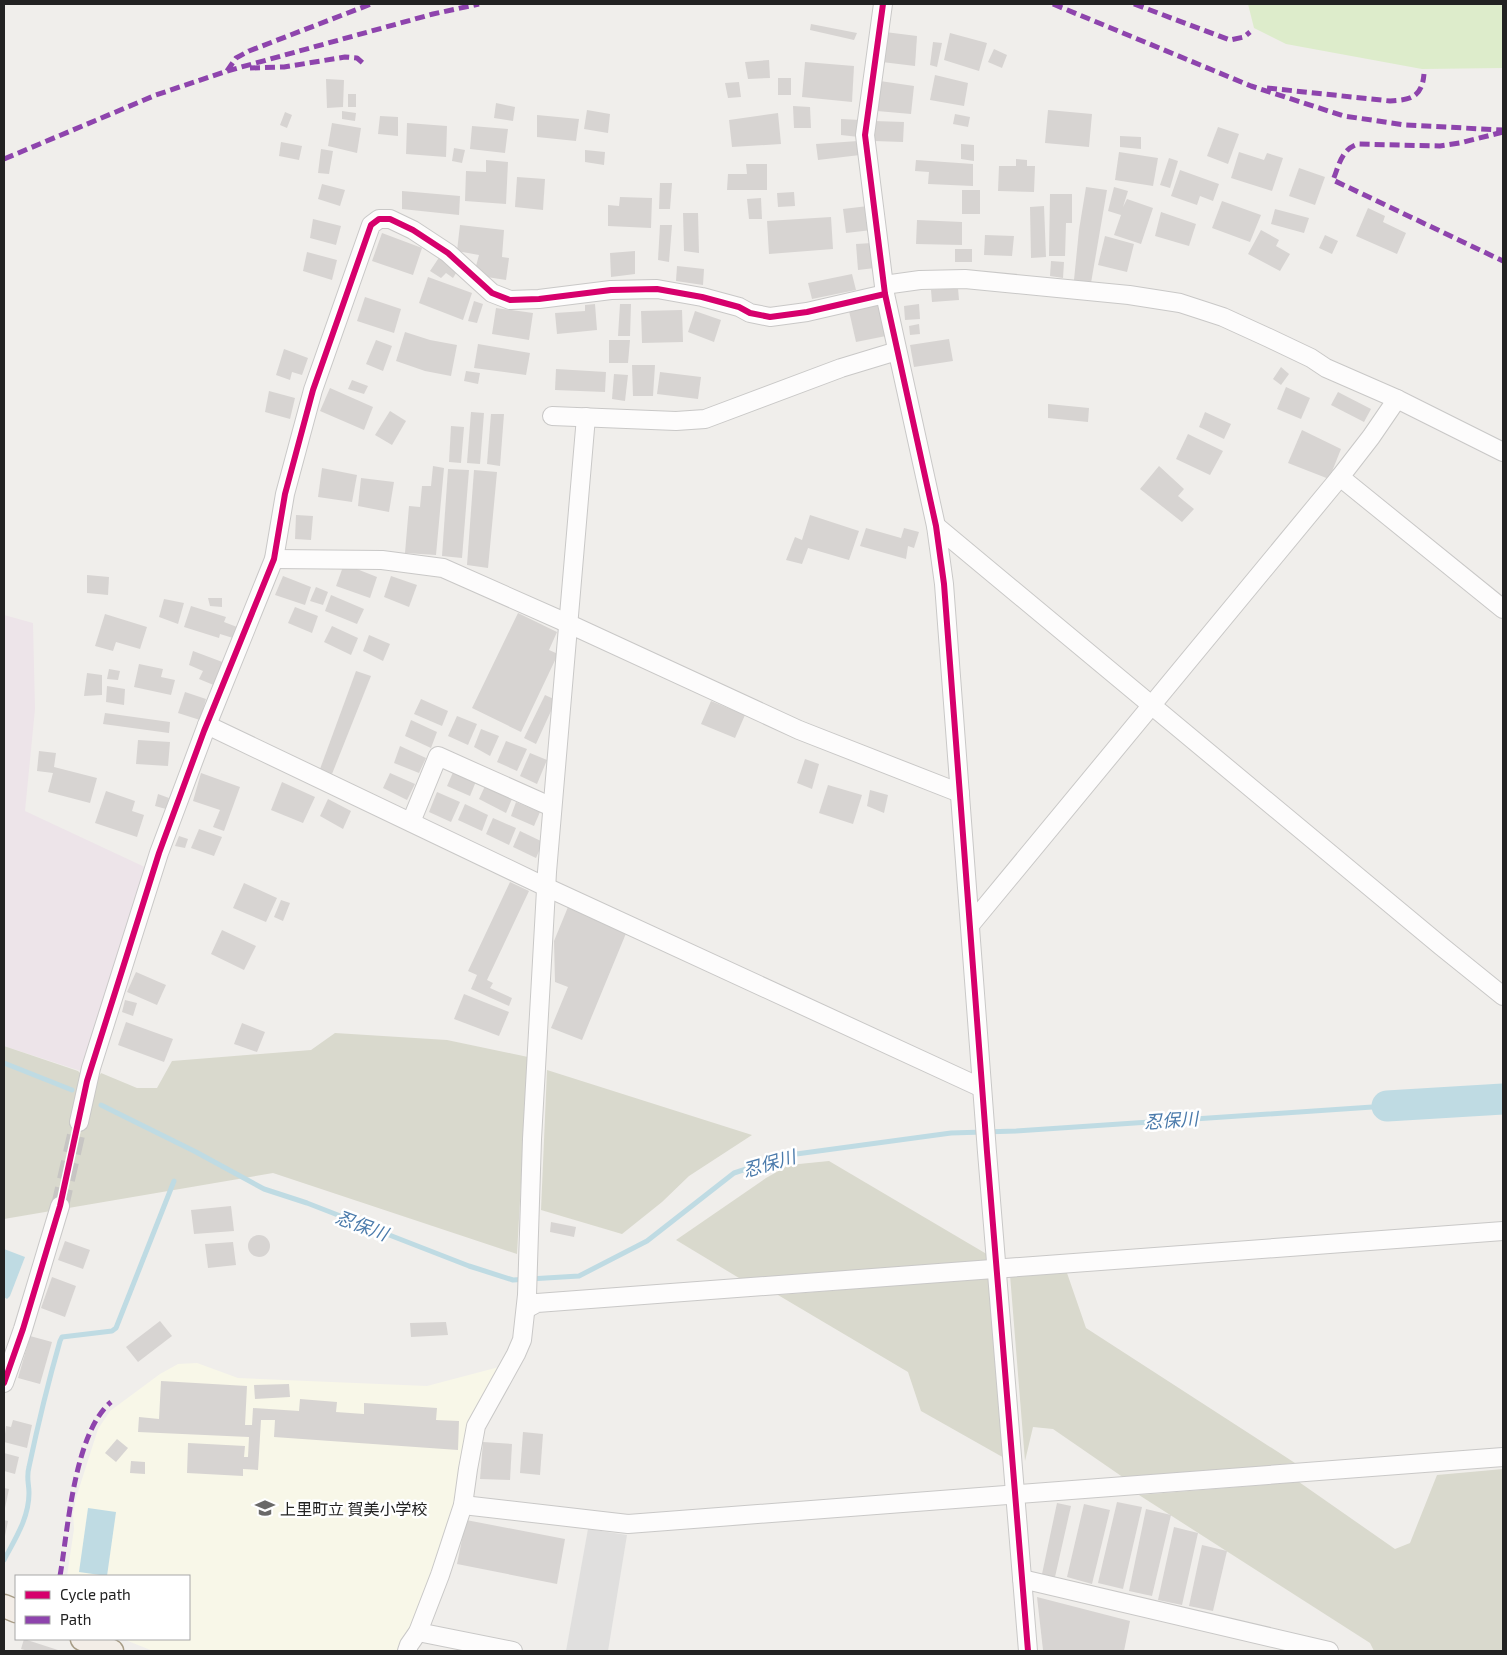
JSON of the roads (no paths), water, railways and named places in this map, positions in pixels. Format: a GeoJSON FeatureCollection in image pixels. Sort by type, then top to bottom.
{"type":"FeatureCollection","features":[{"type":"Feature","properties":{"kind":"main road"},"geometry":{"type":"LineString","coordinates":[[84,1640],[112,1651]]}},
{"type":"Feature","properties":{"kind":"street"},"geometry":{"type":"LineString","coordinates":[[883,4],[865,135],[885,290],[936,526],[944,584],[986,1144],[1028,1651]]}},
{"type":"Feature","properties":{"kind":"street"},"geometry":{"type":"LineString","coordinates":[[79,1122],[91,1068],[157,860],[207,724],[274,559],[286,494],[313,390],[368,229],[379,219],[390,219],[413,230],[448,253],[492,293],[510,300],[539,299],[611,290],[657,289],[702,297],[750,313],[770,317],[807,312],[920,280],[965,279],[1129,295],[1180,303],[1223,317],[1311,358],[1326,368],[1397,399],[1503,452]]}},
{"type":"Feature","properties":{"kind":"street"},"geometry":{"type":"LineString","coordinates":[[552,416],[676,421],[705,419],[841,368],[897,351]]}},
{"type":"Feature","properties":{"kind":"street"},"geometry":{"type":"LineString","coordinates":[[971,924],[1372,438],[1397,399]]}},
{"type":"Feature","properties":{"kind":"street"},"geometry":{"type":"LineString","coordinates":[[406,1651],[418,1632],[440,1575],[463,1505],[476,1426],[522,1340],[528,1291],[532,1139],[546,887],[586,417]]}},
{"type":"Feature","properties":{"kind":"street"},"geometry":{"type":"LineString","coordinates":[[1340,477],[1503,608]]}},
{"type":"Feature","properties":{"kind":"street"},"geometry":{"type":"LineString","coordinates":[[936,526],[1503,996]]}},
{"type":"Feature","properties":{"kind":"street"},"geometry":{"type":"LineString","coordinates":[[274,559],[382,560],[443,568],[799,730],[960,793]]}},
{"type":"Feature","properties":{"kind":"street"},"geometry":{"type":"LineString","coordinates":[[207,724],[546,887],[982,1088]]}},
{"type":"Feature","properties":{"kind":"street"},"geometry":{"type":"LineString","coordinates":[[411,822],[438,756],[552,807]]}},
{"type":"Feature","properties":{"kind":"street"},"geometry":{"type":"LineString","coordinates":[[4,1383],[23,1329],[60,1206]]}},
{"type":"Feature","properties":{"kind":"street"},"geometry":{"type":"LineString","coordinates":[[526,1309],[537,1303],[1503,1231]]}},
{"type":"Feature","properties":{"kind":"street"},"geometry":{"type":"LineString","coordinates":[[463,1505],[628,1524],[1503,1457]]}},
{"type":"Feature","properties":{"kind":"street"},"geometry":{"type":"LineString","coordinates":[[1022,1579],[1329,1651]]}},
{"type":"Feature","properties":{"kind":"street"},"geometry":{"type":"LineString","coordinates":[[418,1632],[513,1651]]}},
{"type":"Feature","properties":{"kind":"water"},"geometry":{"type":"Polygon","coordinates":[[[4,1249],[25,1257],[10,1296],[7,1299],[4,1297],[4,1249]]]}},
{"type":"Feature","properties":{"kind":"water"},"geometry":{"type":"Polygon","coordinates":[[[88,1508],[116,1512],[107,1575],[79,1572],[88,1508]]]}},
{"type":"Feature","properties":{"kind":"waterway","name":"忍保川"},"geometry":{"type":"LineString","coordinates":[[4,1063],[72,1090]]}},
{"type":"Feature","properties":{"kind":"waterway","name":"忍保川"},"geometry":{"type":"LineString","coordinates":[[1387,1106],[1503,1099]]}},
{"type":"Feature","properties":{"kind":"waterway","name":"忍保川"},"geometry":{"type":"LineString","coordinates":[[101,1105],[196,1152],[264,1189],[307,1203],[469,1266],[513,1280],[579,1276],[647,1241],[734,1173],[789,1155],[951,1133],[1016,1131],[1387,1106]]}},
{"type":"Feature","properties":{"kind":"waterway"},"geometry":{"type":"LineString","coordinates":[[4,1560],[21,1528],[27,1511],[29,1493],[28,1471],[60,1341],[62,1337],[112,1331],[116,1328],[174,1181]]}},
{"type":"Feature","properties":{"kind":"tunnel"},"geometry":{"type":"LineString","coordinates":[[60,1206],[79,1122]]}},
{"type":"Feature","properties":{"kind":"place","name":"上里町立 賀美小学校"},"geometry":{"type":"Point","coordinates":[265,1508]}}]}
